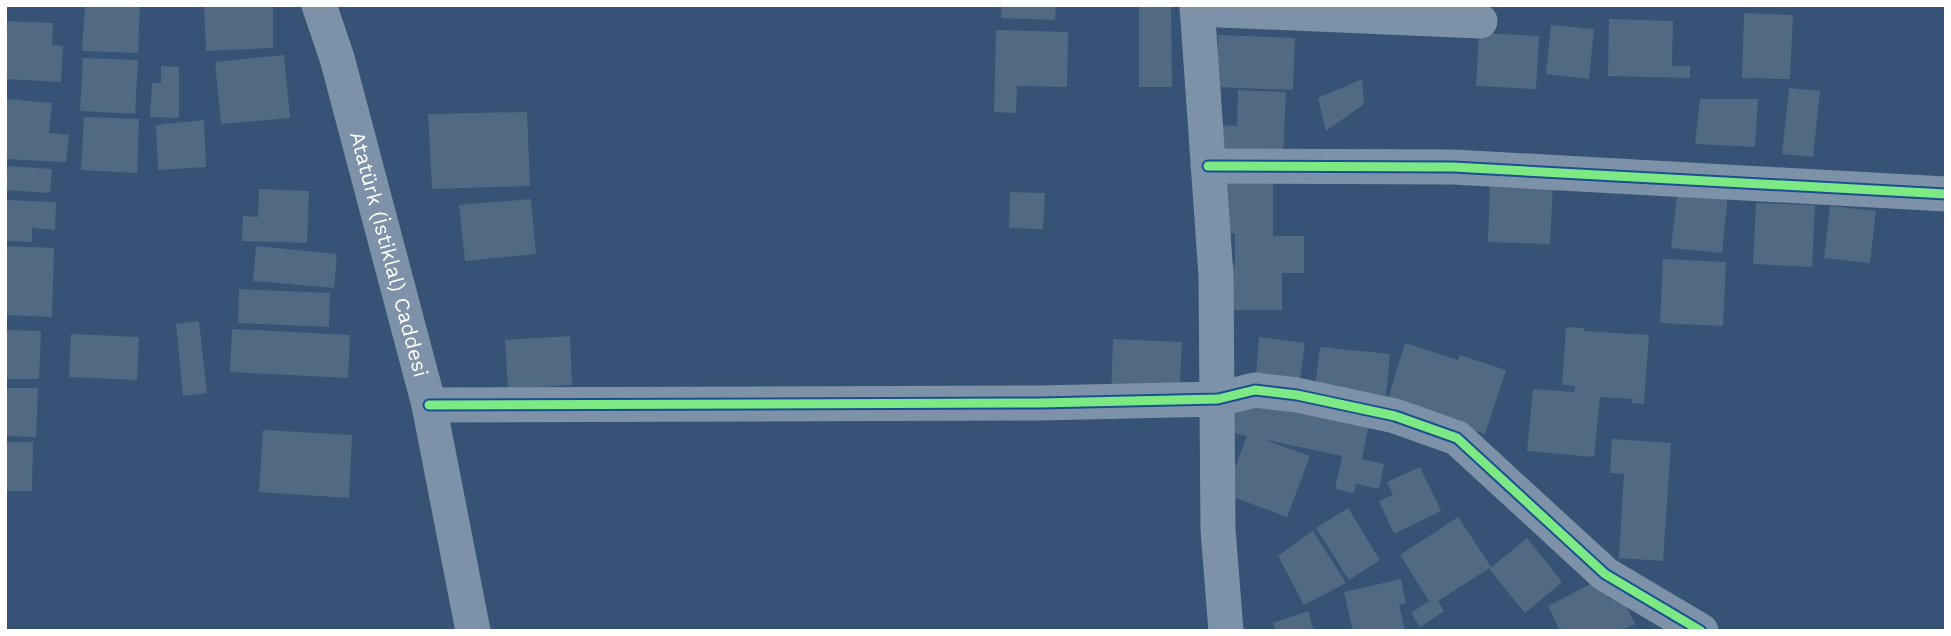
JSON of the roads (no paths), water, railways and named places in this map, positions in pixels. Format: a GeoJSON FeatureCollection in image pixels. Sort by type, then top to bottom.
{"type":"FeatureCollection","features":[{"type":"Feature","properties":{"kind":"street","name":"Atatürk (İstiklal) Caddesi"},"geometry":{"type":"LineString","coordinates":[[319,5],[340,71],[429,405],[473,631]]}},
{"type":"Feature","properties":{"kind":"street"},"geometry":{"type":"LineString","coordinates":[[1226,631],[1218,530],[1216,276],[1197,7],[1480,21]]}},
{"type":"Feature","properties":{"kind":"street"},"geometry":{"type":"LineString","coordinates":[[1208,166],[1452,167],[1946,194]]}},
{"type":"Feature","properties":{"kind":"street"},"geometry":{"type":"LineString","coordinates":[[429,405],[785,405],[1218,399],[1255,390],[1297,395],[1395,416],[1457,438],[1605,574],[1702,631]]}}]}
